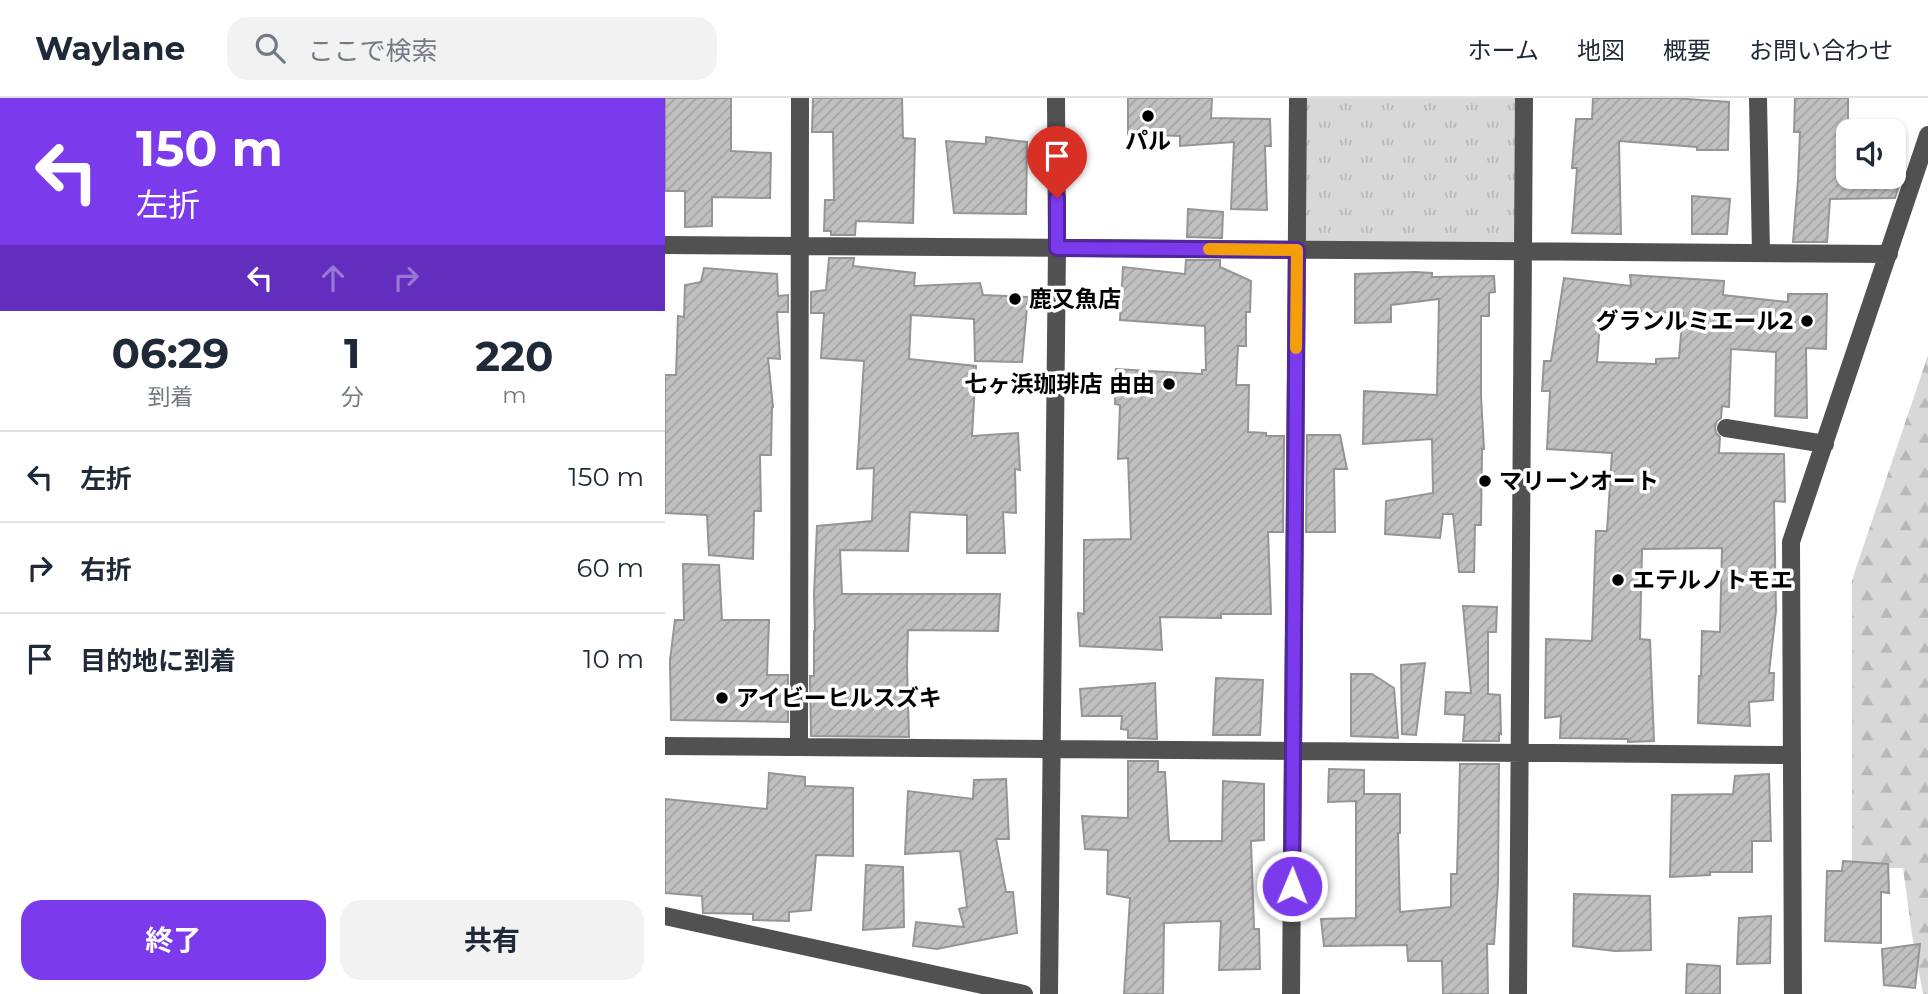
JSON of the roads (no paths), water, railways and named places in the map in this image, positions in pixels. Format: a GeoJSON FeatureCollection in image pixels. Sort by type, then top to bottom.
{"type":"FeatureCollection","features":[{"type":"Feature","properties":{"kind":"street"},"geometry":{"type":"LineString","coordinates":[[799,747],[800,98]]}},
{"type":"Feature","properties":{"kind":"street"},"geometry":{"type":"LineString","coordinates":[[1049,994],[1057,248],[1056,98]]}},
{"type":"Feature","properties":{"kind":"street"},"geometry":{"type":"LineString","coordinates":[[1291,994],[1298,98]]}},
{"type":"Feature","properties":{"kind":"street"},"geometry":{"type":"LineString","coordinates":[[1518,994],[1524,98]]}},
{"type":"Feature","properties":{"kind":"street"},"geometry":{"type":"LineString","coordinates":[[1758,98],[1761,253]]}},
{"type":"Feature","properties":{"kind":"street"},"geometry":{"type":"LineString","coordinates":[[1793,994],[1791,542],[1928,135]]}},
{"type":"Feature","properties":{"kind":"street"},"geometry":{"type":"LineString","coordinates":[[665,245],[1889,254]]}},
{"type":"Feature","properties":{"kind":"street"},"geometry":{"type":"LineString","coordinates":[[1726,428],[1825,444]]}},
{"type":"Feature","properties":{"kind":"street"},"geometry":{"type":"LineString","coordinates":[[665,746],[1792,755]]}},
{"type":"Feature","properties":{"kind":"street"},"geometry":{"type":"LineString","coordinates":[[665,916],[1024,994]]}},
{"type":"Feature","properties":{"kind":"place","name":"パル"},"geometry":{"type":"Point","coordinates":[1148,116]}},
{"type":"Feature","properties":{"kind":"place","name":"鹿又魚店"},"geometry":{"type":"Point","coordinates":[1015,299]}},
{"type":"Feature","properties":{"kind":"place","name":"グランルミエール2"},"geometry":{"type":"Point","coordinates":[1807,321]}},
{"type":"Feature","properties":{"kind":"place","name":"七ヶ浜珈琲店 由由"},"geometry":{"type":"Point","coordinates":[1169,384]}},
{"type":"Feature","properties":{"kind":"place","name":"マリーンオート"},"geometry":{"type":"Point","coordinates":[1485,481]}},
{"type":"Feature","properties":{"kind":"place","name":"エテルノトモエ"},"geometry":{"type":"Point","coordinates":[1618,580]}},
{"type":"Feature","properties":{"kind":"place","name":"アイビーヒルスズキ"},"geometry":{"type":"Point","coordinates":[722,698]}}]}
